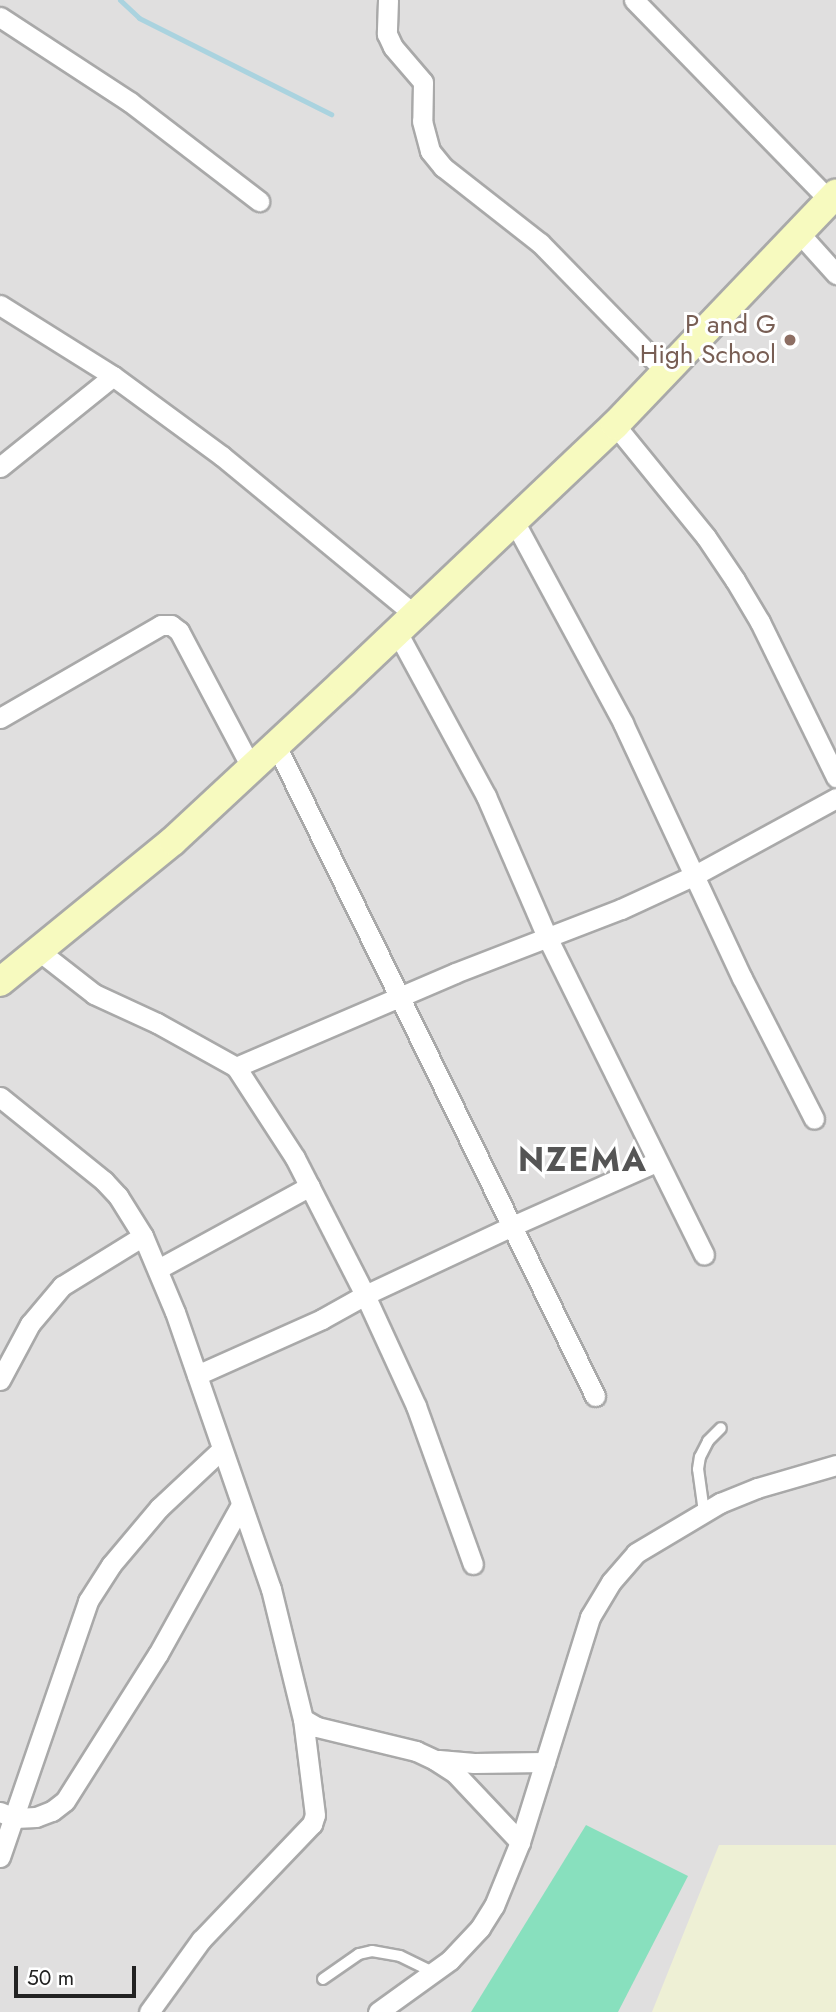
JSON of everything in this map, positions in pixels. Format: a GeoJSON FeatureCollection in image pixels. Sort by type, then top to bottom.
{"type":"FeatureCollection","features":[{"type":"Feature","properties":{"kind":"street"},"geometry":{"type":"LineString","coordinates":[[388,0],[387,33],[393,47],[423,82],[422,121],[430,151],[443,167],[540,243],[664,370]]}},
{"type":"Feature","properties":{"kind":"street"},"geometry":{"type":"LineString","coordinates":[[0,982],[173,841],[406,623],[615,425],[664,370],[833,198],[634,0]]}},
{"type":"Feature","properties":{"kind":"street"},"geometry":{"type":"LineString","coordinates":[[0,18],[130,102],[259,201]]}},
{"type":"Feature","properties":{"kind":"street"},"geometry":{"type":"LineString","coordinates":[[800,234],[836,274]]}},
{"type":"Feature","properties":{"kind":"street"},"geometry":{"type":"LineString","coordinates":[[0,305],[113,376],[222,456],[406,623],[548,939],[656,1162],[704,1254]]}},
{"type":"Feature","properties":{"kind":"street"},"geometry":{"type":"LineString","coordinates":[[0,467],[113,376]]}},
{"type":"Feature","properties":{"kind":"street"},"geometry":{"type":"LineString","coordinates":[[615,425],[706,537],[735,580],[760,622],[836,777]]}},
{"type":"Feature","properties":{"kind":"street"},"geometry":{"type":"LineString","coordinates":[[514,521],[623,723],[742,978],[814,1119]]}},
{"type":"Feature","properties":{"kind":"street"},"geometry":{"type":"LineString","coordinates":[[0,718],[161,625],[171,625],[179,631],[251,767]]}},
{"type":"Feature","properties":{"kind":"street"},"geometry":{"type":"LineString","coordinates":[[276,745],[398,998],[428,1050],[510,1227],[595,1396]]}},
{"type":"Feature","properties":{"kind":"street"},"geometry":{"type":"LineString","coordinates":[[236,1068],[455,973],[548,939],[695,875],[836,798]]}},
{"type":"Feature","properties":{"kind":"street"},"geometry":{"type":"LineString","coordinates":[[39,951],[94,994],[157,1023],[236,1068],[289,1148],[365,1294],[416,1406],[473,1564]]}},
{"type":"Feature","properties":{"kind":"street"},"geometry":{"type":"LineString","coordinates":[[0,1097],[104,1181],[118,1196],[143,1236],[197,1375],[271,1589],[303,1719],[315,1815],[312,1824],[201,1940],[149,2012]]}},
{"type":"Feature","properties":{"kind":"street"},"geometry":{"type":"LineString","coordinates":[[197,1375],[322,1319],[365,1294],[656,1162]]}},
{"type":"Feature","properties":{"kind":"street"},"geometry":{"type":"LineString","coordinates":[[158,1269],[310,1186]]}},
{"type":"Feature","properties":{"kind":"street"},"geometry":{"type":"LineString","coordinates":[[0,1380],[30,1324],[62,1286],[143,1236]]}},
{"type":"Feature","properties":{"kind":"street"},"geometry":{"type":"LineString","coordinates":[[0,1857],[7,1815],[88,1601],[111,1565],[159,1508],[221,1450]]}},
{"type":"Feature","properties":{"kind":"street"},"geometry":{"type":"LineString","coordinates":[[379,2012],[450,1960],[480,1928],[494,1906],[520,1842],[590,1617],[611,1582],[636,1553],[704,1512],[757,1488],[836,1465]]}},
{"type":"Feature","properties":{"kind":"street"},"geometry":{"type":"LineString","coordinates":[[7,1815],[36,1816],[52,1811],[70,1793],[103,1736],[158,1654],[241,1506]]}},
{"type":"Feature","properties":{"kind":"street"},"geometry":{"type":"LineString","coordinates":[[303,1719],[317,1727],[416,1751],[435,1759],[455,1773],[520,1842]]}},
{"type":"Feature","properties":{"kind":"street"},"geometry":{"type":"LineString","coordinates":[[435,1759],[474,1763],[545,1762]]}},
{"type":"Feature","properties":{"kind":"lane"},"geometry":{"type":"LineString","coordinates":[[704,1512],[698,1469],[700,1457],[708,1441],[721,1428]]}},
{"type":"Feature","properties":{"kind":"lane"},"geometry":{"type":"LineString","coordinates":[[323,1979],[359,1954],[372,1951],[400,1955],[433,1972]]}},
{"type":"Feature","properties":{"kind":"shaded area"},"geometry":{"type":"Polygon","coordinates":[[[0,0],[836,0],[836,2012],[0,2012],[0,0]]]}},
{"type":"Feature","properties":{"kind":"green space"},"geometry":{"type":"Polygon","coordinates":[[[586,1825],[688,1876],[618,2012],[471,2012],[586,1825]]]}},
{"type":"Feature","properties":{"kind":"green space"},"geometry":{"type":"Polygon","coordinates":[[[719,1845],[836,1845],[836,2012],[652,2012],[719,1845]]]}},
{"type":"Feature","properties":{"kind":"waterway"},"geometry":{"type":"LineString","coordinates":[[120,0],[139,18],[331,114]]}},
{"type":"Feature","properties":{"kind":"place","name":"P and G High School"},"geometry":{"type":"Point","coordinates":[790,340]}},
{"type":"Feature","properties":{"kind":"district","name":"NZEMA"},"geometry":{"type":"Point","coordinates":[583,1160]}}]}
